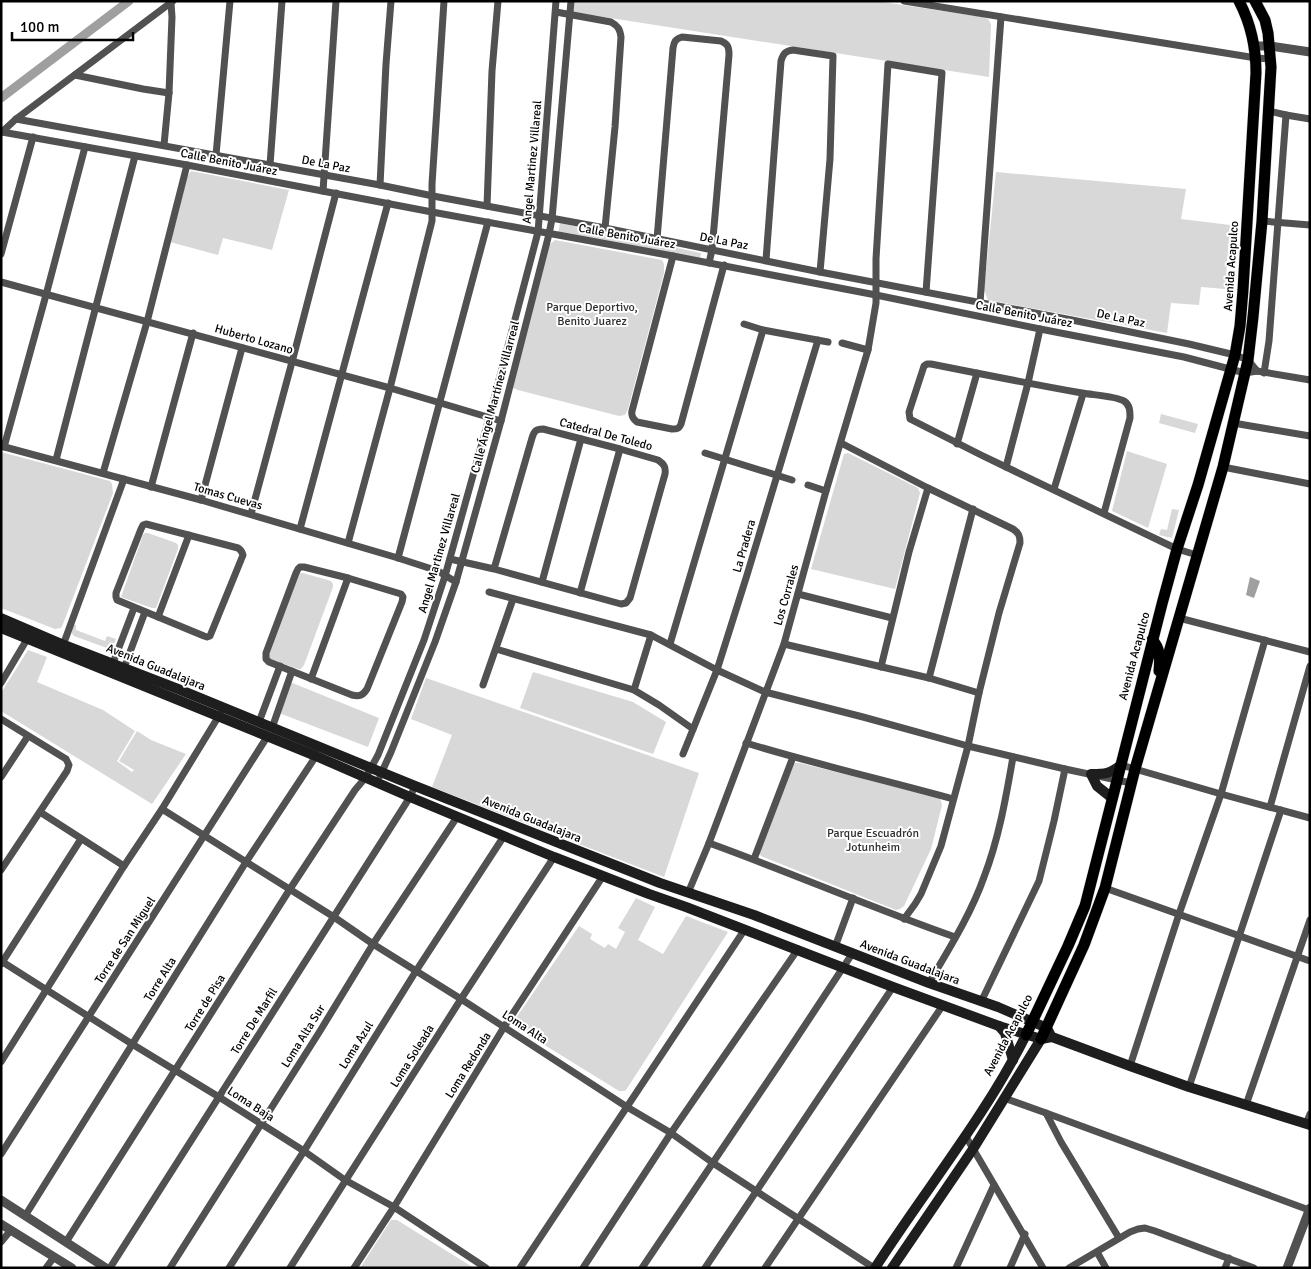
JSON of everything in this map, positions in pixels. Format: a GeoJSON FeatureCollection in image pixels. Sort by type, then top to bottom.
{"type":"FeatureCollection","features":[{"type":"Feature","properties":{"kind":"main road","name":"Avenida Acapulco"},"geometry":{"type":"LineString","coordinates":[[875,1268],[897,1233],[982,1111],[1013,1060],[1068,946],[1085,906],[1152,640],[1177,549],[1198,485],[1231,370],[1240,326],[1256,58],[1249,24],[1239,1]]}},
{"type":"Feature","properties":{"kind":"main road"},"geometry":{"type":"LineString","coordinates":[[892,1268],[973,1149],[1046,1035],[1084,945],[1105,888],[1134,769],[1223,467],[1248,360],[1254,317],[1262,221],[1271,59],[1265,20],[1255,1]]}},
{"type":"Feature","properties":{"kind":"main road","name":"Avenida Guadalajara"},"geometry":{"type":"LineString","coordinates":[[1,618],[29,635],[62,649],[128,673],[270,732],[382,772],[660,883],[754,916],[1032,1021],[1046,1035]]}},
{"type":"Feature","properties":{"kind":"main road","name":"Avenida Guadalajara"},"geometry":{"type":"LineString","coordinates":[[1,628],[29,635]]}},
{"type":"Feature","properties":{"kind":"main road"},"geometry":{"type":"LineString","coordinates":[[1152,640],[1159,650],[1158,690]]}},
{"type":"Feature","properties":{"kind":"main road","name":"Avenida Guadalajara"},"geometry":{"type":"LineString","coordinates":[[62,649],[113,663],[128,673]]}},
{"type":"Feature","properties":{"kind":"main road","name":"Avenida Guadalajara"},"geometry":{"type":"LineString","coordinates":[[221,712],[259,722],[270,732],[316,756],[554,857],[893,987],[999,1026],[1026,1034],[1046,1035],[1189,1087],[1309,1121]]}},
{"type":"Feature","properties":{"kind":"main road"},"geometry":{"type":"LineString","coordinates":[[1112,798],[1097,786],[1091,774],[1111,773],[1121,765]]}},
{"type":"Feature","properties":{"kind":"main road"},"geometry":{"type":"LineString","coordinates":[[999,1026],[1005,1033],[1013,1060]]}},
{"type":"Feature","properties":{"kind":"street"},"geometry":{"type":"LineString","coordinates":[[216,155],[230,1]]}},
{"type":"Feature","properties":{"kind":"street"},"geometry":{"type":"LineString","coordinates":[[270,165],[282,1]]}},
{"type":"Feature","properties":{"kind":"street"},"geometry":{"type":"LineString","coordinates":[[323,191],[336,1]]}},
{"type":"Feature","properties":{"kind":"street"},"geometry":{"type":"LineString","coordinates":[[380,185],[391,1]]}},
{"type":"Feature","properties":{"kind":"street"},"geometry":{"type":"LineString","coordinates":[[348,543],[432,222],[432,184],[444,1]]}},
{"type":"Feature","properties":{"kind":"street"},"geometry":{"type":"LineString","coordinates":[[487,206],[492,71],[498,1]]}},
{"type":"Feature","properties":{"kind":"street","name":"Angel Martinez Villareal"},"geometry":{"type":"LineString","coordinates":[[366,778],[378,755],[424,640],[445,576],[538,232],[556,1]]}},
{"type":"Feature","properties":{"kind":"street","name":"Calle Ángel Martínez Villarreal"},"geometry":{"type":"LineString","coordinates":[[377,783],[435,642],[456,582],[501,421],[549,234],[552,219],[571,1]]}},
{"type":"Feature","properties":{"kind":"street"},"geometry":{"type":"LineString","coordinates":[[904,1],[1271,59]]}},
{"type":"Feature","properties":{"kind":"street"},"geometry":{"type":"LineString","coordinates":[[2,132],[16,119],[172,2]]}},
{"type":"Feature","properties":{"kind":"street"},"geometry":{"type":"LineString","coordinates":[[164,145],[169,93],[172,2]]}},
{"type":"Feature","properties":{"kind":"street"},"geometry":{"type":"LineString","coordinates":[[556,12],[611,22],[620,30],[615,127],[605,228]]}},
{"type":"Feature","properties":{"kind":"street"},"geometry":{"type":"LineString","coordinates":[[980,303],[1001,16]]}},
{"type":"Feature","properties":{"kind":"street"},"geometry":{"type":"LineString","coordinates":[[656,239],[674,42],[677,38],[682,37],[721,41],[729,47],[729,55],[712,250],[709,263]]}},
{"type":"Feature","properties":{"kind":"street"},"geometry":{"type":"LineString","coordinates":[[1254,46],[1270,46],[1310,52]]}},
{"type":"Feature","properties":{"kind":"street"},"geometry":{"type":"LineString","coordinates":[[766,260],[783,54],[793,50],[833,56],[830,159],[820,272]]}},
{"type":"Feature","properties":{"kind":"street","name":"Los Corrales"},"geometry":{"type":"LineString","coordinates":[[688,893],[709,843],[784,644],[826,491],[868,350],[875,318],[888,64],[942,74],[926,292]]}},
{"type":"Feature","properties":{"kind":"street"},"geometry":{"type":"LineString","coordinates":[[75,75],[169,93]]}},
{"type":"Feature","properties":{"kind":"street"},"geometry":{"type":"LineString","coordinates":[[1268,111],[1310,119]]}},
{"type":"Feature","properties":{"kind":"street"},"geometry":{"type":"LineString","coordinates":[[1261,372],[1269,341],[1286,115]]}},
{"type":"Feature","properties":{"kind":"street","name":"De La Paz"},"geometry":{"type":"LineString","coordinates":[[16,119],[605,228],[820,272],[1072,320],[1188,344],[1248,360]]}},
{"type":"Feature","properties":{"kind":"street","name":"Calle Benito Juárez"},"geometry":{"type":"LineString","coordinates":[[2,132],[876,295],[1184,357],[1245,373]]}},
{"type":"Feature","properties":{"kind":"street"},"geometry":{"type":"LineString","coordinates":[[1,254],[34,137]]}},
{"type":"Feature","properties":{"kind":"street"},"geometry":{"type":"LineString","coordinates":[[2,446],[46,295],[85,146]]}},
{"type":"Feature","properties":{"kind":"street"},"geometry":{"type":"LineString","coordinates":[[56,460],[135,156]]}},
{"type":"Feature","properties":{"kind":"street"},"geometry":{"type":"LineString","coordinates":[[103,473],[147,322],[187,165]]}},
{"type":"Feature","properties":{"kind":"street"},"geometry":{"type":"LineString","coordinates":[[251,514],[336,193]]}},
{"type":"Feature","properties":{"kind":"street"},"geometry":{"type":"LineString","coordinates":[[300,529],[388,203]]}},
{"type":"Feature","properties":{"kind":"street"},"geometry":{"type":"LineString","coordinates":[[1262,221],[1310,224]]}},
{"type":"Feature","properties":{"kind":"street"},"geometry":{"type":"LineString","coordinates":[[398,558],[488,222]]}},
{"type":"Feature","properties":{"kind":"street"},"geometry":{"type":"LineString","coordinates":[[673,256],[632,411],[632,415],[637,422],[679,428],[724,266]]}},
{"type":"Feature","properties":{"kind":"street","name":"Huberto Lozano"},"geometry":{"type":"LineString","coordinates":[[1,282],[390,388],[501,421]]}},
{"type":"Feature","properties":{"kind":"street"},"geometry":{"type":"LineString","coordinates":[[744,324],[764,330],[828,342]]}},
{"type":"Feature","properties":{"kind":"street"},"geometry":{"type":"LineString","coordinates":[[1006,467],[1040,329]]}},
{"type":"Feature","properties":{"kind":"street"},"geometry":{"type":"LineString","coordinates":[[670,644],[764,330]]}},
{"type":"Feature","properties":{"kind":"street"},"geometry":{"type":"LineString","coordinates":[[151,486],[192,333]]}},
{"type":"Feature","properties":{"kind":"street","name":"La Pradera"},"geometry":{"type":"LineString","coordinates":[[683,754],[717,670],[818,340]]}},
{"type":"Feature","properties":{"kind":"street"},"geometry":{"type":"LineString","coordinates":[[842,343],[868,350]]}},
{"type":"Feature","properties":{"kind":"street"},"geometry":{"type":"LineString","coordinates":[[1184,357],[1188,344]]}},
{"type":"Feature","properties":{"kind":"street"},"geometry":{"type":"LineString","coordinates":[[201,500],[242,348]]}},
{"type":"Feature","properties":{"kind":"street"},"geometry":{"type":"LineString","coordinates":[[1248,360],[1261,372]]}},
{"type":"Feature","properties":{"kind":"street"},"geometry":{"type":"LineString","coordinates":[[1104,514],[1130,418],[1128,405],[1124,401],[927,364],[924,366],[909,412],[910,419],[957,444],[1177,549],[1197,555]]}},
{"type":"Feature","properties":{"kind":"street"},"geometry":{"type":"LineString","coordinates":[[1245,373],[1261,372],[1310,380]]}},
{"type":"Feature","properties":{"kind":"street"},"geometry":{"type":"LineString","coordinates":[[957,444],[977,373]]}},
{"type":"Feature","properties":{"kind":"street"},"geometry":{"type":"LineString","coordinates":[[1054,490],[1083,394]]}},
{"type":"Feature","properties":{"kind":"street"},"geometry":{"type":"LineString","coordinates":[[1233,423],[1310,436]]}},
{"type":"Feature","properties":{"kind":"street","name":"Catedral De Toledo"},"geometry":{"type":"LineString","coordinates":[[494,569],[534,432],[537,429],[658,460],[664,464],[666,468],[665,474],[628,602],[621,604],[580,593]]}},
{"type":"Feature","properties":{"kind":"street"},"geometry":{"type":"LineString","coordinates":[[542,582],[580,439]]}},
{"type":"Feature","properties":{"kind":"street"},"geometry":{"type":"LineString","coordinates":[[841,443],[973,509],[1017,532],[1020,536],[1020,543],[999,613],[968,746],[941,846],[931,872],[915,904],[904,919]]}},
{"type":"Feature","properties":{"kind":"street","name":"Tomas Cuevas"},"geometry":{"type":"LineString","coordinates":[[2,446],[251,514],[348,543],[429,568],[456,582]]}},
{"type":"Feature","properties":{"kind":"street"},"geometry":{"type":"LineString","coordinates":[[450,559],[580,593],[620,449]]}},
{"type":"Feature","properties":{"kind":"street"},"geometry":{"type":"LineString","coordinates":[[706,453],[792,480]]}},
{"type":"Feature","properties":{"kind":"street"},"geometry":{"type":"LineString","coordinates":[[1223,467],[1310,484]]}},
{"type":"Feature","properties":{"kind":"street"},"geometry":{"type":"LineString","coordinates":[[62,649],[124,479]]}},
{"type":"Feature","properties":{"kind":"street"},"geometry":{"type":"LineString","coordinates":[[808,485],[826,491]]}},
{"type":"Feature","properties":{"kind":"street"},"geometry":{"type":"LineString","coordinates":[[881,667],[909,552],[928,488]]}},
{"type":"Feature","properties":{"kind":"street"},"geometry":{"type":"LineString","coordinates":[[929,678],[973,509]]}},
{"type":"Feature","properties":{"kind":"street"},"geometry":{"type":"LineString","coordinates":[[150,524],[189,535],[241,550],[243,555],[210,636],[207,637],[121,603],[116,597],[143,525],[150,524]]}},
{"type":"Feature","properties":{"kind":"street"},"geometry":{"type":"LineString","coordinates":[[158,617],[189,535]]}},
{"type":"Feature","properties":{"kind":"street"},"geometry":{"type":"LineString","coordinates":[[300,567],[348,578],[398,592],[403,597],[367,689],[363,695],[358,696],[311,679],[269,662],[266,659],[266,653],[300,567]]}},
{"type":"Feature","properties":{"kind":"street"},"geometry":{"type":"LineString","coordinates":[[311,679],[348,578]]}},
{"type":"Feature","properties":{"kind":"street"},"geometry":{"type":"LineString","coordinates":[[489,592],[651,635],[717,670],[765,692],[1012,757],[1131,783]]}},
{"type":"Feature","properties":{"kind":"street"},"geometry":{"type":"LineString","coordinates":[[798,594],[892,618]]}},
{"type":"Feature","properties":{"kind":"street"},"geometry":{"type":"LineString","coordinates":[[482,685],[513,599]]}},
{"type":"Feature","properties":{"kind":"street"},"geometry":{"type":"LineString","coordinates":[[113,663],[134,608]]}},
{"type":"Feature","properties":{"kind":"street"},"geometry":{"type":"LineString","coordinates":[[128,673],[145,612]]}},
{"type":"Feature","properties":{"kind":"street"},"geometry":{"type":"LineString","coordinates":[[1179,618],[1310,652]]}},
{"type":"Feature","properties":{"kind":"street"},"geometry":{"type":"LineString","coordinates":[[1,683],[29,635]]}},
{"type":"Feature","properties":{"kind":"street"},"geometry":{"type":"LineString","coordinates":[[634,690],[651,635]]}},
{"type":"Feature","properties":{"kind":"street"},"geometry":{"type":"LineString","coordinates":[[1130,1066],[1179,914],[1221,794],[1265,640]]}},
{"type":"Feature","properties":{"kind":"street"},"geometry":{"type":"LineString","coordinates":[[784,644],[929,678],[979,693]]}},
{"type":"Feature","properties":{"kind":"street"},"geometry":{"type":"LineString","coordinates":[[496,649],[634,690],[693,729]]}},
{"type":"Feature","properties":{"kind":"street"},"geometry":{"type":"LineString","coordinates":[[259,722],[280,666]]}},
{"type":"Feature","properties":{"kind":"street"},"geometry":{"type":"LineString","coordinates":[[1270,807],[1310,666]]}},
{"type":"Feature","properties":{"kind":"street","name":"Torre de San Miguel"},"geometry":{"type":"LineString","coordinates":[[1,1154],[270,732],[292,671]]}},
{"type":"Feature","properties":{"kind":"street"},"geometry":{"type":"LineString","coordinates":[[1,1062],[162,809],[221,712]]}},
{"type":"Feature","properties":{"kind":"street"},"geometry":{"type":"LineString","coordinates":[[1,718],[66,759],[69,765],[67,771],[1,870]]}},
{"type":"Feature","properties":{"kind":"street"},"geometry":{"type":"LineString","coordinates":[[1,777],[28,736]]}},
{"type":"Feature","properties":{"kind":"street"},"geometry":{"type":"LineString","coordinates":[[746,743],[954,799]]}},
{"type":"Feature","properties":{"kind":"street","name":"Torre Alta"},"geometry":{"type":"LineString","coordinates":[[25,1216],[246,862],[316,756]]}},
{"type":"Feature","properties":{"kind":"street"},"geometry":{"type":"LineString","coordinates":[[754,859],[793,757]]}},
{"type":"Feature","properties":{"kind":"street"},"geometry":{"type":"LineString","coordinates":[[929,983],[978,893],[990,858],[1006,798],[1012,757]]}},
{"type":"Feature","properties":{"kind":"street"},"geometry":{"type":"LineString","coordinates":[[1121,765],[1310,818]]}},
{"type":"Feature","properties":{"kind":"street"},"geometry":{"type":"LineString","coordinates":[[981,1002],[1039,881],[1065,769]]}},
{"type":"Feature","properties":{"kind":"street","name":"Torre de Pisa"},"geometry":{"type":"LineString","coordinates":[[66,1242],[290,889],[355,790],[366,778]]}},
{"type":"Feature","properties":{"kind":"street","name":"Torre De Marfil"},"geometry":{"type":"LineString","coordinates":[[110,1268],[410,797],[415,786]]}},
{"type":"Feature","properties":{"kind":"street","name":"Loma Alta"},"geometry":{"type":"LineString","coordinates":[[162,809],[334,917],[626,1107],[671,1133],[797,1219],[875,1268]]}},
{"type":"Feature","properties":{"kind":"street"},"geometry":{"type":"LineString","coordinates":[[1189,1087],[1281,810]]}},
{"type":"Feature","properties":{"kind":"street"},"geometry":{"type":"LineString","coordinates":[[40,812],[124,866]]}},
{"type":"Feature","properties":{"kind":"street","name":"Loma Alta Sur"},"geometry":{"type":"LineString","coordinates":[[170,1268],[373,944],[457,816]]}},
{"type":"Feature","properties":{"kind":"street","name":"Loma Azul"},"geometry":{"type":"LineString","coordinates":[[229,1268],[416,971],[504,836]]}},
{"type":"Feature","properties":{"kind":"street"},"geometry":{"type":"LineString","coordinates":[[2,962],[81,838]]}},
{"type":"Feature","properties":{"kind":"street"},"geometry":{"type":"LineString","coordinates":[[709,843],[955,937]]}},
{"type":"Feature","properties":{"kind":"street","name":"Loma Soleada"},"geometry":{"type":"LineString","coordinates":[[290,1268],[461,999],[554,857]]}},
{"type":"Feature","properties":{"kind":"street","name":"Loma Redonda"},"geometry":{"type":"LineString","coordinates":[[354,1268],[504,1027],[604,876]]}},
{"type":"Feature","properties":{"kind":"street"},"geometry":{"type":"LineString","coordinates":[[1105,888],[1310,961]]}},
{"type":"Feature","properties":{"kind":"street"},"geometry":{"type":"LineString","coordinates":[[835,947],[853,898]]}},
{"type":"Feature","properties":{"kind":"street"},"geometry":{"type":"LineString","coordinates":[[1246,1104],[1310,920]]}},
{"type":"Feature","properties":{"kind":"street"},"geometry":{"type":"LineString","coordinates":[[520,1268],[745,929]]}},
{"type":"Feature","properties":{"kind":"street"},"geometry":{"type":"LineString","coordinates":[[582,1268],[671,1133],[798,949]]}},
{"type":"Feature","properties":{"kind":"street"},"geometry":{"type":"LineString","coordinates":[[642,1268],[852,954]]}},
{"type":"Feature","properties":{"kind":"street","name":"Loma Baja"},"geometry":{"type":"LineString","coordinates":[[2,962],[219,1097],[346,1180],[394,1206],[486,1268]]}},
{"type":"Feature","properties":{"kind":"street"},"geometry":{"type":"LineString","coordinates":[[704,1268],[893,987]]}},
{"type":"Feature","properties":{"kind":"street"},"geometry":{"type":"LineString","coordinates":[[764,1268],[943,1005]]}},
{"type":"Feature","properties":{"kind":"street"},"geometry":{"type":"LineString","coordinates":[[1004,1098],[1046,1112],[1309,1213],[1287,1268]]}},
{"type":"Feature","properties":{"kind":"street"},"geometry":{"type":"LineString","coordinates":[[1046,1112],[1061,1142],[1119,1238]]}},
{"type":"Feature","properties":{"kind":"street"},"geometry":{"type":"LineString","coordinates":[[965,1135],[1044,1268]]}},
{"type":"Feature","properties":{"kind":"street"},"geometry":{"type":"LineString","coordinates":[[956,1268],[994,1185]]}},
{"type":"Feature","properties":{"kind":"street"},"geometry":{"type":"LineString","coordinates":[[1,1200],[106,1268]]}},
{"type":"Feature","properties":{"kind":"street"},"geometry":{"type":"LineString","coordinates":[[1,1224],[72,1268]]}},
{"type":"Feature","properties":{"kind":"street"},"geometry":{"type":"LineString","coordinates":[[1069,1268],[1119,1238],[1138,1229],[1145,1228],[1166,1234],[1254,1268]]}},
{"type":"Feature","properties":{"kind":"street"},"geometry":{"type":"LineString","coordinates":[[1,1242],[11,1230]]}},
{"type":"Feature","properties":{"kind":"street"},"geometry":{"type":"LineString","coordinates":[[1010,1268],[1025,1234]]}},
{"type":"Feature","properties":{"kind":"street"},"geometry":{"type":"LineString","coordinates":[[1097,1252],[1106,1268]]}},
{"type":"Feature","properties":{"kind":"street"},"geometry":{"type":"LineString","coordinates":[[46,1268],[54,1257]]}},
{"type":"Feature","properties":{"kind":"street"},"geometry":{"type":"LineString","coordinates":[[1225,1268],[1229,1258]]}},
{"type":"Feature","properties":{"kind":"green space"},"geometry":{"type":"Polygon","coordinates":[[[573,1],[876,1],[983,17],[988,19],[991,24],[989,77],[572,12],[573,1]]]}},
{"type":"Feature","properties":{"kind":"green space"},"geometry":{"type":"Polygon","coordinates":[[[191,171],[289,190],[272,250],[223,238],[218,255],[170,242],[187,177],[191,171]]]}},
{"type":"Feature","properties":{"kind":"green space"},"geometry":{"type":"Polygon","coordinates":[[[996,172],[1186,189],[1181,219],[1230,225],[1225,289],[1201,287],[1199,305],[1171,303],[1167,333],[988,300],[984,290],[996,172]]]}},
{"type":"Feature","properties":{"kind":"green space"},"geometry":{"type":"Polygon","coordinates":[[[560,223],[701,253],[700,259],[558,234],[560,223]]]}},
{"type":"Feature","properties":{"kind":"green space","name":"Parque Deportivo, Benito Juarez"},"geometry":{"type":"Polygon","coordinates":[[[555,240],[662,260],[664,264],[664,273],[625,415],[619,416],[513,388],[549,245],[555,240]]]}},
{"type":"Feature","properties":{"kind":"green space"},"geometry":{"type":"Polygon","coordinates":[[[1161,414],[1198,424],[1195,433],[1159,423],[1161,414]]]}},
{"type":"Feature","properties":{"kind":"green space"},"geometry":{"type":"Polygon","coordinates":[[[1127,451],[1167,464],[1148,528],[1112,511],[1127,451]]]}},
{"type":"Feature","properties":{"kind":"green space"},"geometry":{"type":"Polygon","coordinates":[[[1,452],[110,481],[112,484],[113,493],[61,628],[55,629],[1,608],[1,452]]]}},
{"type":"Feature","properties":{"kind":"green space"},"geometry":{"type":"Polygon","coordinates":[[[848,453],[918,488],[920,493],[895,589],[811,569],[844,454],[848,453]]]}},
{"type":"Feature","properties":{"kind":"green space"},"geometry":{"type":"Polygon","coordinates":[[[1172,509],[1179,510],[1172,538],[1159,535],[1161,529],[1167,530],[1172,509]]]}},
{"type":"Feature","properties":{"kind":"green space"},"geometry":{"type":"Polygon","coordinates":[[[145,533],[178,545],[156,608],[121,597],[145,533]]]}},
{"type":"Feature","properties":{"kind":"green space"},"geometry":{"type":"Polygon","coordinates":[[[299,573],[331,581],[333,584],[301,669],[269,659],[267,653],[299,573]]]}},
{"type":"Feature","properties":{"kind":"green space"},"geometry":{"type":"Polygon","coordinates":[[[72,625],[76,625],[76,630],[105,641],[107,636],[116,639],[111,647],[107,648],[74,636],[71,632],[72,625]]]}},
{"type":"Feature","properties":{"kind":"green space"},"geometry":{"type":"Polygon","coordinates":[[[28,650],[47,657],[37,682],[103,710],[135,731],[117,761],[132,772],[134,770],[119,761],[137,731],[151,740],[186,754],[152,804],[1,711],[1,693],[28,650]]]}},
{"type":"Feature","properties":{"kind":"green space"},"geometry":{"type":"Polygon","coordinates":[[[533,672],[633,702],[666,722],[653,754],[520,708],[533,672]]]}},
{"type":"Feature","properties":{"kind":"green space"},"geometry":{"type":"Polygon","coordinates":[[[426,678],[699,773],[664,877],[432,787],[452,735],[411,719],[426,678]]]}},
{"type":"Feature","properties":{"kind":"green space"},"geometry":{"type":"Polygon","coordinates":[[[290,682],[379,718],[368,747],[279,713],[290,682]]]}},
{"type":"Feature","properties":{"kind":"green space","name":"Parque Escuadrón Jotunheim"},"geometry":{"type":"Polygon","coordinates":[[[794,763],[940,798],[942,805],[931,849],[904,906],[900,909],[896,910],[761,856],[759,853],[794,763]]]}},
{"type":"Feature","properties":{"kind":"green space"},"geometry":{"type":"Polygon","coordinates":[[[636,898],[655,907],[638,940],[663,954],[686,916],[728,932],[626,1090],[619,1091],[517,1028],[514,1021],[579,926],[592,934],[590,939],[605,948],[608,944],[616,949],[625,932],[618,928],[636,898]]]}},
{"type":"Feature","properties":{"kind":"green space"},"geometry":{"type":"Polygon","coordinates":[[[391,1220],[397,1220],[474,1268],[360,1268],[391,1220]]]}},
{"type":"Feature","properties":{"kind":"shaded area"},"geometry":{"type":"Polygon","coordinates":[[[1250,577],[1260,581],[1254,598],[1246,595],[1250,577]]]}},
{"type":"Feature","properties":{"kind":"waterway"},"geometry":{"type":"LineString","coordinates":[[1,98],[129,1]]}}]}
